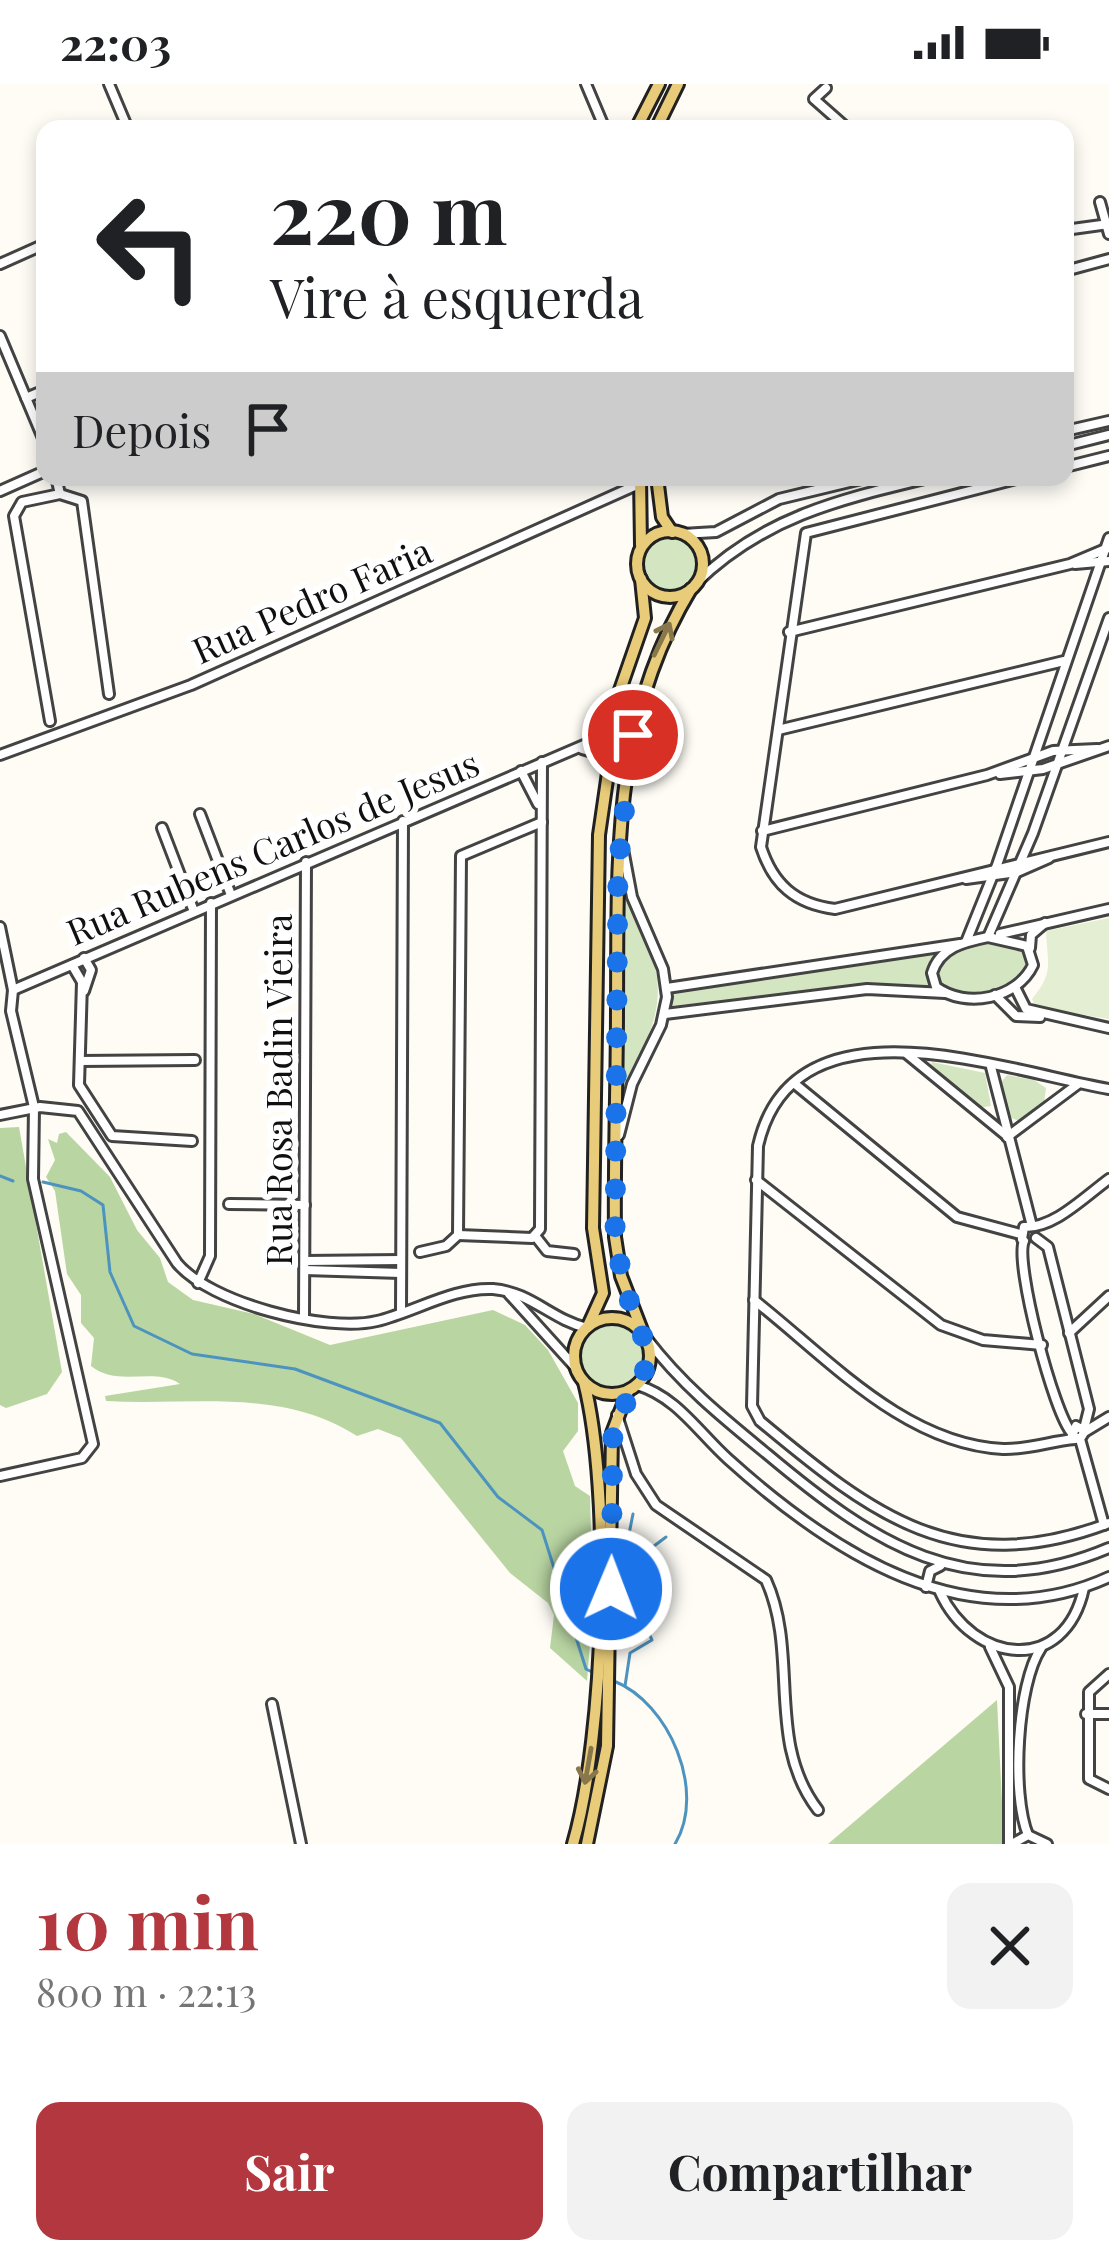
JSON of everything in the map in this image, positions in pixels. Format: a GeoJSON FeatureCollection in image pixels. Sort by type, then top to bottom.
{"type":"FeatureCollection","features":[{"type":"Feature","properties":{"kind":"main road"},"geometry":{"type":"LineString","coordinates":[[640,120],[658,84]]}},
{"type":"Feature","properties":{"kind":"main road"},"geometry":{"type":"LineString","coordinates":[[660,120],[674,84]]}},
{"type":"Feature","properties":{"kind":"main road"},"geometry":{"type":"LineString","coordinates":[[587,1844],[608,1746],[608,1690],[603,1667],[599,1510],[584,1382],[576,1368],[575,1349],[603,1293],[593,1228],[599,835],[625,670],[645,618],[640,486]]}},
{"type":"Feature","properties":{"kind":"main road"},"geometry":{"type":"LineString","coordinates":[[573,1844],[591,1750],[595,1686],[603,1667],[612,1442],[617,1414],[650,1365],[645,1336],[618,1261],[620,831],[650,664],[693,586],[701,556],[662,517],[659,486]]}},
{"type":"Feature","properties":{"kind":"main road"},"geometry":{"type":"LineString","coordinates":[[640,550],[652,537],[677,533]]}},
{"type":"Feature","properties":{"kind":"main road"},"geometry":{"type":"LineString","coordinates":[[640,579],[664,596],[693,586]]}},
{"type":"Feature","properties":{"kind":"main road"},"geometry":{"type":"LineString","coordinates":[[612,733],[614,763],[628,773]]}},
{"type":"Feature","properties":{"kind":"main road"},"geometry":{"type":"LineString","coordinates":[[588,1327],[614,1318],[645,1336]]}},
{"type":"Feature","properties":{"kind":"main road"},"geometry":{"type":"LineString","coordinates":[[584,1382],[608,1394],[632,1388]]}},
{"type":"Feature","properties":{"kind":"street"},"geometry":{"type":"LineString","coordinates":[[109,84],[124,120]]}},
{"type":"Feature","properties":{"kind":"street"},"geometry":{"type":"LineString","coordinates":[[586,84],[601,120]]}},
{"type":"Feature","properties":{"kind":"street"},"geometry":{"type":"LineString","coordinates":[[826,88],[814,99],[838,120]]}},
{"type":"Feature","properties":{"kind":"street"},"geometry":{"type":"LineString","coordinates":[[1074,230],[1108,228],[1100,202]]}},
{"type":"Feature","properties":{"kind":"street"},"geometry":{"type":"LineString","coordinates":[[0,264],[36,248]]}},
{"type":"Feature","properties":{"kind":"street"},"geometry":{"type":"LineString","coordinates":[[1074,269],[1109,259]]}},
{"type":"Feature","properties":{"kind":"street"},"geometry":{"type":"LineString","coordinates":[[0,336],[36,422]]}},
{"type":"Feature","properties":{"kind":"street"},"geometry":{"type":"LineString","coordinates":[[26,398],[36,394]]}},
{"type":"Feature","properties":{"kind":"street"},"geometry":{"type":"LineString","coordinates":[[1074,428],[1109,421]]}},
{"type":"Feature","properties":{"kind":"street"},"geometry":{"type":"LineString","coordinates":[[1074,444],[1109,435]]}},
{"type":"Feature","properties":{"kind":"street"},"geometry":{"type":"LineString","coordinates":[[1074,465],[1109,456]]}},
{"type":"Feature","properties":{"kind":"street"},"geometry":{"type":"LineString","coordinates":[[0,491],[36,475]]}},
{"type":"Feature","properties":{"kind":"street"},"geometry":{"type":"LineString","coordinates":[[58,486],[60,494]]}},
{"type":"Feature","properties":{"kind":"street","name":"Rua Pedro Faria"},"geometry":{"type":"LineString","coordinates":[[0,755],[191,685],[627,486]]}},
{"type":"Feature","properties":{"kind":"street"},"geometry":{"type":"LineString","coordinates":[[677,533],[716,532],[779,499],[833,486]]}},
{"type":"Feature","properties":{"kind":"street"},"geometry":{"type":"LineString","coordinates":[[693,586],[749,537],[793,514],[900,486]]}},
{"type":"Feature","properties":{"kind":"street"},"geometry":{"type":"LineString","coordinates":[[988,486],[814,529],[802,540],[761,847],[777,882],[804,902],[848,907],[1022,859],[1109,842]]}},
{"type":"Feature","properties":{"kind":"street"},"geometry":{"type":"LineString","coordinates":[[50,721],[14,516],[22,502],[60,494],[82,501],[109,694]]}},
{"type":"Feature","properties":{"kind":"street"},"geometry":{"type":"LineString","coordinates":[[950,995],[934,983],[932,968],[963,942],[997,866],[1109,538]]}},
{"type":"Feature","properties":{"kind":"street"},"geometry":{"type":"LineString","coordinates":[[789,632],[1070,564],[1107,548]]}},
{"type":"Feature","properties":{"kind":"street"},"geometry":{"type":"LineString","coordinates":[[1070,564],[1104,562]]}},
{"type":"Feature","properties":{"kind":"street"},"geometry":{"type":"LineString","coordinates":[[991,936],[1109,618]]}},
{"type":"Feature","properties":{"kind":"street"},"geometry":{"type":"LineString","coordinates":[[1098,653],[1109,650]]}},
{"type":"Feature","properties":{"kind":"street"},"geometry":{"type":"LineString","coordinates":[[778,730],[1064,661]]}},
{"type":"Feature","properties":{"kind":"street","name":"Rua Rubens Carlos de Jesus"},"geometry":{"type":"LineString","coordinates":[[13,990],[612,733]]}},
{"type":"Feature","properties":{"kind":"street"},"geometry":{"type":"LineString","coordinates":[[987,775],[1028,772],[1109,746]]}},
{"type":"Feature","properties":{"kind":"street"},"geometry":{"type":"LineString","coordinates":[[574,748],[609,757]]}},
{"type":"Feature","properties":{"kind":"street"},"geometry":{"type":"LineString","coordinates":[[762,831],[987,775],[1063,751],[1097,749]]}},
{"type":"Feature","properties":{"kind":"street"},"geometry":{"type":"LineString","coordinates":[[542,762],[536,1237],[547,1251],[574,1254]]}},
{"type":"Feature","properties":{"kind":"street"},"geometry":{"type":"LineString","coordinates":[[521,771],[539,805]]}},
{"type":"Feature","properties":{"kind":"street"},"geometry":{"type":"LineString","coordinates":[[200,814],[231,895]]}},
{"type":"Feature","properties":{"kind":"street"},"geometry":{"type":"LineString","coordinates":[[401,1313],[403,821]]}},
{"type":"Feature","properties":{"kind":"street"},"geometry":{"type":"LineString","coordinates":[[458,1235],[461,856],[542,822]]}},
{"type":"Feature","properties":{"kind":"street"},"geometry":{"type":"LineString","coordinates":[[162,828],[193,911]]}},
{"type":"Feature","properties":{"kind":"street"},"geometry":{"type":"LineString","coordinates":[[616,1148],[632,1084],[664,1014],[667,988],[632,897],[620,831]]}},
{"type":"Feature","properties":{"kind":"street"},"geometry":{"type":"LineString","coordinates":[[952,879],[992,878],[1059,854]]}},
{"type":"Feature","properties":{"kind":"street","name":"Rua Rosa Badin Vieira"},"geometry":{"type":"LineString","coordinates":[[304,1317],[306,862]]}},
{"type":"Feature","properties":{"kind":"street"},"geometry":{"type":"LineString","coordinates":[[198,1283],[210,1256],[211,903]]}},
{"type":"Feature","properties":{"kind":"street"},"geometry":{"type":"LineString","coordinates":[[667,988],[963,942],[1109,909]]}},
{"type":"Feature","properties":{"kind":"street"},"geometry":{"type":"LineString","coordinates":[[664,1014],[867,989],[995,995],[1015,987],[1032,970],[1030,934],[1050,921]]}},
{"type":"Feature","properties":{"kind":"street"},"geometry":{"type":"LineString","coordinates":[[0,927],[13,990],[11,1011],[34,1107],[33,1179],[93,1444],[82,1458],[0,1476]]}},
{"type":"Feature","properties":{"kind":"street"},"geometry":{"type":"LineString","coordinates":[[991,936],[1014,939],[1030,950]]}},
{"type":"Feature","properties":{"kind":"street"},"geometry":{"type":"LineString","coordinates":[[81,998],[91,970],[84,958]]}},
{"type":"Feature","properties":{"kind":"street"},"geometry":{"type":"LineString","coordinates":[[70,964],[81,974],[80,1089],[100,1111],[114,1138],[192,1141]]}},
{"type":"Feature","properties":{"kind":"street"},"geometry":{"type":"LineString","coordinates":[[1015,987],[1022,1007],[1109,1028]]}},
{"type":"Feature","properties":{"kind":"street"},"geometry":{"type":"LineString","coordinates":[[995,995],[1016,1016],[1048,1016]]}},
{"type":"Feature","properties":{"kind":"street"},"geometry":{"type":"LineString","coordinates":[[991,1067],[1028,1233],[1020,1254],[1038,1331],[1059,1414],[1079,1434],[1106,1524],[1041,1541],[1000,1544],[920,1530],[853,1497],[754,1414],[755,1179],[763,1130],[795,1084],[819,1065],[852,1053],[906,1053],[991,1067],[1109,1089]]}},
{"type":"Feature","properties":{"kind":"street"},"geometry":{"type":"LineString","coordinates":[[906,1053],[1007,1136]]}},
{"type":"Feature","properties":{"kind":"street"},"geometry":{"type":"LineString","coordinates":[[80,1061],[195,1060]]}},
{"type":"Feature","properties":{"kind":"street"},"geometry":{"type":"LineString","coordinates":[[795,1084],[949,1213],[977,1227],[1028,1233],[1048,1247],[1089,1412],[1079,1434]]}},
{"type":"Feature","properties":{"kind":"street"},"geometry":{"type":"LineString","coordinates":[[1007,1136],[1078,1084]]}},
{"type":"Feature","properties":{"kind":"street"},"geometry":{"type":"LineString","coordinates":[[0,1115],[34,1107],[67,1107],[81,1114],[176,1263],[198,1283],[304,1317],[352,1324],[477,1290],[503,1290],[588,1327]]}},
{"type":"Feature","properties":{"kind":"street"},"geometry":{"type":"LineString","coordinates":[[755,1179],[940,1324],[983,1340],[1042,1345]]}},
{"type":"Feature","properties":{"kind":"street"},"geometry":{"type":"LineString","coordinates":[[1028,1233],[1109,1179]]}},
{"type":"Feature","properties":{"kind":"street"},"geometry":{"type":"LineString","coordinates":[[229,1204],[305,1205]]}},
{"type":"Feature","properties":{"kind":"street"},"geometry":{"type":"LineString","coordinates":[[420,1252],[446,1246],[458,1235],[536,1237]]}},
{"type":"Feature","properties":{"kind":"street"},"geometry":{"type":"LineString","coordinates":[[305,1266],[401,1260]]}},
{"type":"Feature","properties":{"kind":"street"},"geometry":{"type":"LineString","coordinates":[[305,1266],[401,1274]]}},
{"type":"Feature","properties":{"kind":"street"},"geometry":{"type":"LineString","coordinates":[[503,1290],[529,1310],[576,1368]]}},
{"type":"Feature","properties":{"kind":"street"},"geometry":{"type":"LineString","coordinates":[[1069,1333],[1109,1296]]}},
{"type":"Feature","properties":{"kind":"street"},"geometry":{"type":"LineString","coordinates":[[753,1299],[905,1419],[943,1438],[1015,1449],[1079,1434],[1109,1418]]}},
{"type":"Feature","properties":{"kind":"street"},"geometry":{"type":"LineString","coordinates":[[1065,1317],[1090,1311]]}},
{"type":"Feature","properties":{"kind":"street"},"geometry":{"type":"LineString","coordinates":[[1022,1340],[1038,1331]]}},
{"type":"Feature","properties":{"kind":"street"},"geometry":{"type":"LineString","coordinates":[[645,1336],[683,1383],[838,1513],[896,1548],[947,1564],[1023,1570],[1109,1548]]}},
{"type":"Feature","properties":{"kind":"street"},"geometry":{"type":"LineString","coordinates":[[632,1388],[669,1400],[731,1461],[843,1550],[926,1587],[992,1597],[1084,1588],[1109,1577]]}},
{"type":"Feature","properties":{"kind":"street"},"geometry":{"type":"LineString","coordinates":[[617,1414],[636,1474],[656,1504],[766,1580],[781,1645],[792,1769],[818,1810]]}},
{"type":"Feature","properties":{"kind":"street"},"geometry":{"type":"LineString","coordinates":[[926,1587],[930,1570],[947,1564]]}},
{"type":"Feature","properties":{"kind":"street"},"geometry":{"type":"LineString","coordinates":[[1047,1844],[1028,1835],[1020,1808],[1024,1686],[1041,1648],[1069,1625],[1084,1588]]}},
{"type":"Feature","properties":{"kind":"street"},"geometry":{"type":"LineString","coordinates":[[940,1591],[960,1628],[989,1646],[1041,1648]]}},
{"type":"Feature","properties":{"kind":"street"},"geometry":{"type":"LineString","coordinates":[[989,1646],[1009,1687],[1011,1844],[1028,1835]]}},
{"type":"Feature","properties":{"kind":"street"},"geometry":{"type":"LineString","coordinates":[[1109,1673],[1088,1692],[1086,1714],[1089,1779],[1109,1789]]}},
{"type":"Feature","properties":{"kind":"street"},"geometry":{"type":"LineString","coordinates":[[272,1704],[301,1844]]}},
{"type":"Feature","properties":{"kind":"street"},"geometry":{"type":"LineString","coordinates":[[1086,1714],[1109,1714]]}},
{"type":"Feature","properties":{"kind":"green space"},"geometry":{"type":"Polygon","coordinates":[[[669,538],[688,546],[696,565],[688,584],[669,592],[650,584],[642,565],[650,546],[669,538]]]}},
{"type":"Feature","properties":{"kind":"green space"},"geometry":{"type":"Polygon","coordinates":[[[625,893],[651,953],[658,990],[650,1031],[623,1087],[625,893]]]}},
{"type":"Feature","properties":{"kind":"green space"},"geometry":{"type":"Polygon","coordinates":[[[1109,918],[1109,1019],[1036,1007],[1032,999],[1048,966],[1046,931],[1109,918]]]}},
{"type":"Feature","properties":{"kind":"green space"},"geometry":{"type":"Polygon","coordinates":[[[994,941],[1024,949],[1029,964],[1012,982],[976,994],[940,984],[937,969],[956,950],[994,941]]]}},
{"type":"Feature","properties":{"kind":"green space"},"geometry":{"type":"Polygon","coordinates":[[[939,950],[928,968],[931,990],[869,985],[671,1006],[674,992],[939,950]]]}},
{"type":"Feature","properties":{"kind":"green space"},"geometry":{"type":"Polygon","coordinates":[[[932,1062],[985,1073],[991,1106],[977,1108],[930,1068],[932,1062]]]}},
{"type":"Feature","properties":{"kind":"green space"},"geometry":{"type":"Polygon","coordinates":[[[1007,1075],[1034,1080],[1046,1088],[1044,1103],[1019,1121],[1007,1116],[998,1086],[1007,1075]]]}},
{"type":"Feature","properties":{"kind":"green space"},"geometry":{"type":"Polygon","coordinates":[[[19,1127],[62,1372],[47,1394],[6,1408],[0,1405],[0,1128],[19,1127]]]}},
{"type":"Feature","properties":{"kind":"green space"},"geometry":{"type":"Polygon","coordinates":[[[66,1132],[110,1177],[137,1230],[160,1258],[168,1282],[193,1300],[254,1314],[330,1345],[493,1310],[525,1325],[548,1350],[578,1403],[578,1431],[563,1451],[575,1486],[590,1496],[593,1606],[587,1681],[550,1648],[554,1615],[548,1603],[510,1573],[401,1438],[378,1429],[357,1436],[328,1421],[266,1405],[106,1401],[105,1396],[180,1384],[159,1377],[113,1376],[91,1366],[94,1338],[81,1323],[81,1295],[67,1274],[55,1191],[46,1177],[55,1160],[48,1139],[57,1143],[59,1134],[66,1132]]]}},
{"type":"Feature","properties":{"kind":"green space"},"geometry":{"type":"Polygon","coordinates":[[[612,1322],[635,1332],[645,1355],[635,1378],[612,1388],[589,1378],[579,1355],[589,1332],[612,1322]]]}},
{"type":"Feature","properties":{"kind":"green space"},"geometry":{"type":"Polygon","coordinates":[[[997,1700],[1004,1844],[828,1844],[997,1700]]]}},
{"type":"Feature","properties":{"kind":"waterway"},"geometry":{"type":"LineString","coordinates":[[0,1176],[13,1181]]}},
{"type":"Feature","properties":{"kind":"waterway"},"geometry":{"type":"LineString","coordinates":[[43,1182],[81,1191],[103,1205],[110,1272],[134,1326],[192,1354],[295,1369],[440,1423],[498,1497],[542,1530],[586,1669],[594,1673]]}},
{"type":"Feature","properties":{"kind":"waterway"},"geometry":{"type":"LineString","coordinates":[[633,1514],[628,1539],[644,1567]]}},
{"type":"Feature","properties":{"kind":"waterway"},"geometry":{"type":"LineString","coordinates":[[625,1686],[630,1653],[652,1640],[638,1588],[652,1571],[645,1568],[650,1549],[666,1537]]}},
{"type":"Feature","properties":{"kind":"waterway"},"geometry":{"type":"LineString","coordinates":[[614,1681],[651,1708],[677,1751],[687,1799],[675,1844]]}},
{"type":"Feature","properties":{"kind":"route"},"geometry":{"type":"LineString","coordinates":[[611,1589],[613,1426],[628,1391],[644,1378],[651,1359],[624,1286],[615,1237],[618,868],[633,735]]}}]}
